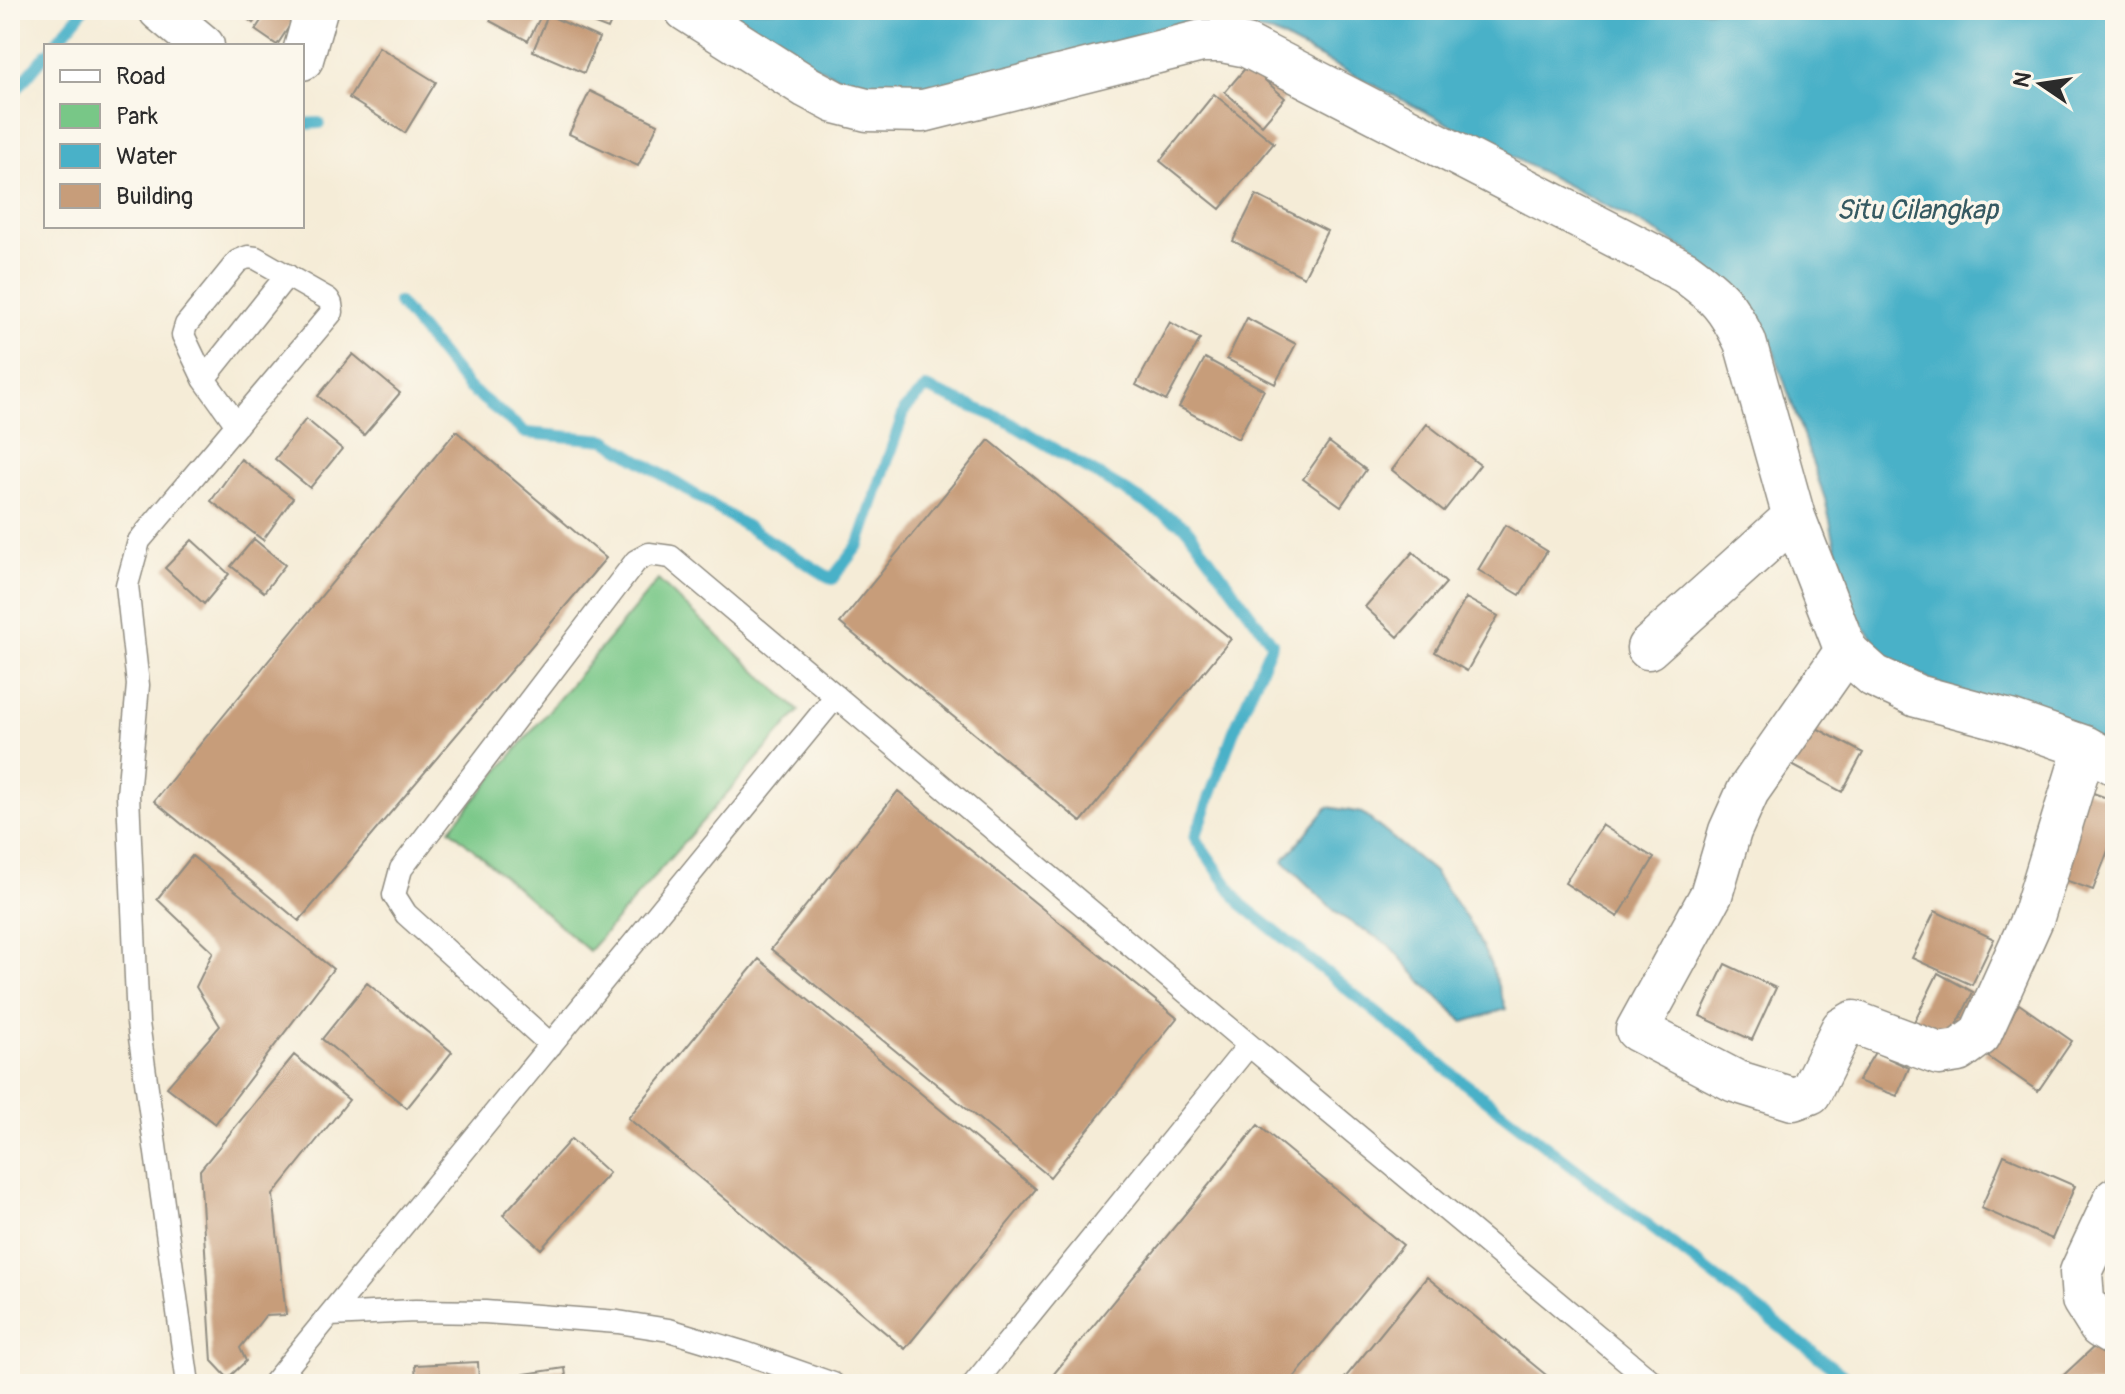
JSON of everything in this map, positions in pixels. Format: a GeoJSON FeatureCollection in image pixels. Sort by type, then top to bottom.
{"type":"FeatureCollection","features":[{"type":"Feature","properties":{"kind":"street"},"geometry":{"type":"LineString","coordinates":[[304,52],[316,10]]}},
{"type":"Feature","properties":{"kind":"street"},"geometry":{"type":"LineString","coordinates":[[686,10],[807,87],[835,102],[867,110],[923,111],[1202,41],[1247,46],[1685,272],[1715,293],[1732,315],[1745,342],[1794,517],[1846,651],[1874,676],[1917,696],[2010,721],[2100,756],[1980,1035],[1958,1051],[1939,1054],[1854,1022],[1842,1029],[1810,1093],[1793,1099],[1735,1081],[1637,1030],[1711,895],[1730,831],[1748,791],[1846,651]]}},
{"type":"Feature","properties":{"kind":"street"},"geometry":{"type":"LineString","coordinates":[[161,11],[201,44]]}},
{"type":"Feature","properties":{"kind":"street"},"geometry":{"type":"LineString","coordinates":[[1648,648],[1794,517]]}},
{"type":"Feature","properties":{"kind":"street"},"geometry":{"type":"LineString","coordinates":[[2115,1199],[2081,1272],[2083,1300],[2100,1327],[2115,1336]]}},
{"type":"Feature","properties":{"kind":"lane"},"geometry":{"type":"LineString","coordinates":[[188,1384],[138,1023],[128,795],[138,685],[127,585],[139,541],[237,425],[332,312],[328,299],[256,258],[248,257],[238,261],[186,325],[183,335],[204,379],[237,425]]}},
{"type":"Feature","properties":{"kind":"lane"},"geometry":{"type":"LineString","coordinates":[[204,379],[287,275]]}},
{"type":"Feature","properties":{"kind":"lane"},"geometry":{"type":"LineString","coordinates":[[551,1045],[406,914],[394,895],[401,869],[636,561],[649,554],[671,557],[1249,1045],[1627,1375],[1655,1384]]}},
{"type":"Feature","properties":{"kind":"lane"},"geometry":{"type":"LineString","coordinates":[[273,1384],[836,696]]}},
{"type":"Feature","properties":{"kind":"lane"},"geometry":{"type":"LineString","coordinates":[[974,1384],[1249,1045]]}},
{"type":"Feature","properties":{"kind":"lane"},"geometry":{"type":"LineString","coordinates":[[330,1315],[485,1312],[618,1322],[669,1330],[833,1384]]}},
{"type":"Feature","properties":{"kind":"green space"},"geometry":{"type":"Polygon","coordinates":[[[658,580],[799,711],[589,951],[450,829],[658,580]]]}},
{"type":"Feature","properties":{"kind":"water","name":"Situ Cilangkap"},"geometry":{"type":"Polygon","coordinates":[[[713,10],[2115,10],[2115,745],[1937,684],[1888,658],[1857,618],[1844,583],[1825,499],[1773,349],[1733,294],[1690,252],[1638,222],[1273,33],[1220,25],[1177,27],[1140,35],[1053,68],[955,93],[900,93],[849,82],[798,58],[713,10]]]}},
{"type":"Feature","properties":{"kind":"water"},"geometry":{"type":"Polygon","coordinates":[[[1328,807],[1362,813],[1434,872],[1473,928],[1490,963],[1506,1009],[1464,1022],[1389,945],[1339,915],[1283,861],[1328,807]]]}},
{"type":"Feature","properties":{"kind":"building"},"geometry":{"type":"Polygon","coordinates":[[[235,10],[262,10],[253,23],[235,10]]]}},
{"type":"Feature","properties":{"kind":"building"},"geometry":{"type":"Polygon","coordinates":[[[268,10],[300,10],[278,44],[255,30],[268,10]]]}},
{"type":"Feature","properties":{"kind":"building"},"geometry":{"type":"Polygon","coordinates":[[[496,10],[544,10],[528,41],[490,21],[496,10]]]}},
{"type":"Feature","properties":{"kind":"building"},"geometry":{"type":"Polygon","coordinates":[[[559,10],[616,10],[608,29],[559,10]]]}},
{"type":"Feature","properties":{"kind":"building"},"geometry":{"type":"Polygon","coordinates":[[[548,15],[599,38],[584,73],[533,51],[548,15]]]}},
{"type":"Feature","properties":{"kind":"building"},"geometry":{"type":"Polygon","coordinates":[[[379,47],[436,82],[405,133],[349,98],[379,47]]]}},
{"type":"Feature","properties":{"kind":"building"},"geometry":{"type":"Polygon","coordinates":[[[1248,65],[1285,98],[1262,125],[1225,92],[1248,65]]]}},
{"type":"Feature","properties":{"kind":"building"},"geometry":{"type":"Polygon","coordinates":[[[590,91],[658,124],[638,166],[569,134],[590,91]]]}},
{"type":"Feature","properties":{"kind":"building"},"geometry":{"type":"Polygon","coordinates":[[[1214,94],[1274,143],[1220,209],[1160,161],[1214,94]]]}},
{"type":"Feature","properties":{"kind":"building"},"geometry":{"type":"Polygon","coordinates":[[[1256,195],[1327,231],[1304,277],[1233,241],[1256,195]]]}},
{"type":"Feature","properties":{"kind":"building"},"geometry":{"type":"Polygon","coordinates":[[[1247,318],[1296,344],[1275,384],[1227,359],[1247,318]]]}},
{"type":"Feature","properties":{"kind":"building"},"geometry":{"type":"Polygon","coordinates":[[[1170,322],[1200,339],[1166,401],[1136,385],[1170,322]]]}},
{"type":"Feature","properties":{"kind":"building"},"geometry":{"type":"Polygon","coordinates":[[[353,354],[400,393],[364,435],[318,396],[353,354]]]}},
{"type":"Feature","properties":{"kind":"building"},"geometry":{"type":"Polygon","coordinates":[[[1205,358],[1264,390],[1238,439],[1179,407],[1205,358]]]}},
{"type":"Feature","properties":{"kind":"building"},"geometry":{"type":"Polygon","coordinates":[[[306,419],[342,449],[310,488],[275,459],[306,419]]]}},
{"type":"Feature","properties":{"kind":"building"},"geometry":{"type":"Polygon","coordinates":[[[1427,424],[1480,465],[1444,511],[1392,470],[1427,424]]]}},
{"type":"Feature","properties":{"kind":"building"},"geometry":{"type":"Polygon","coordinates":[[[456,431],[606,558],[299,921],[154,801],[456,431]]]}},
{"type":"Feature","properties":{"kind":"building"},"geometry":{"type":"Polygon","coordinates":[[[989,440],[1231,639],[1081,822],[840,623],[989,440]]]}},
{"type":"Feature","properties":{"kind":"building"},"geometry":{"type":"Polygon","coordinates":[[[1329,442],[1366,470],[1341,506],[1303,479],[1329,442]]]}},
{"type":"Feature","properties":{"kind":"building"},"geometry":{"type":"Polygon","coordinates":[[[241,459],[293,498],[263,540],[211,501],[241,459]]]}},
{"type":"Feature","properties":{"kind":"building"},"geometry":{"type":"Polygon","coordinates":[[[1505,525],[1547,551],[1520,595],[1478,570],[1505,525]]]}},
{"type":"Feature","properties":{"kind":"building"},"geometry":{"type":"Polygon","coordinates":[[[254,539],[285,565],[264,592],[231,566],[254,539]]]}},
{"type":"Feature","properties":{"kind":"building"},"geometry":{"type":"Polygon","coordinates":[[[192,540],[229,574],[204,604],[165,568],[192,540]]]}},
{"type":"Feature","properties":{"kind":"building"},"geometry":{"type":"Polygon","coordinates":[[[1413,552],[1446,583],[1398,637],[1365,607],[1413,552]]]}},
{"type":"Feature","properties":{"kind":"building"},"geometry":{"type":"Polygon","coordinates":[[[1466,598],[1498,616],[1467,671],[1435,652],[1466,598]]]}},
{"type":"Feature","properties":{"kind":"building"},"geometry":{"type":"Polygon","coordinates":[[[1811,725],[1863,753],[1842,792],[1790,764],[1811,725]]]}},
{"type":"Feature","properties":{"kind":"building"},"geometry":{"type":"Polygon","coordinates":[[[2085,790],[2115,801],[2115,832],[2093,890],[2054,876],[2085,790]]]}},
{"type":"Feature","properties":{"kind":"building"},"geometry":{"type":"Polygon","coordinates":[[[898,791],[1177,1018],[1050,1177],[771,949],[898,791]]]}},
{"type":"Feature","properties":{"kind":"building"},"geometry":{"type":"Polygon","coordinates":[[[1602,825],[1654,858],[1618,917],[1565,883],[1602,825]]]}},
{"type":"Feature","properties":{"kind":"building"},"geometry":{"type":"Polygon","coordinates":[[[192,856],[333,969],[215,1124],[167,1087],[220,1026],[196,987],[213,952],[157,899],[192,856]]]}},
{"type":"Feature","properties":{"kind":"building"},"geometry":{"type":"Polygon","coordinates":[[[1935,911],[1994,939],[1972,985],[1912,958],[1935,911]]]}},
{"type":"Feature","properties":{"kind":"building"},"geometry":{"type":"Polygon","coordinates":[[[759,959],[1036,1189],[905,1349],[628,1118],[759,959]]]}},
{"type":"Feature","properties":{"kind":"building"},"geometry":{"type":"Polygon","coordinates":[[[1725,964],[1776,988],[1752,1040],[1700,1016],[1725,964]]]}},
{"type":"Feature","properties":{"kind":"building"},"geometry":{"type":"Polygon","coordinates":[[[1938,973],[1973,992],[1949,1041],[1913,1024],[1938,973]]]}},
{"type":"Feature","properties":{"kind":"building"},"geometry":{"type":"Polygon","coordinates":[[[367,983],[452,1052],[407,1108],[322,1039],[367,983]]]}},
{"type":"Feature","properties":{"kind":"building"},"geometry":{"type":"Polygon","coordinates":[[[2019,1004],[2072,1041],[2038,1091],[1984,1054],[2019,1004]]]}},
{"type":"Feature","properties":{"kind":"building"},"geometry":{"type":"Polygon","coordinates":[[[1875,1052],[1909,1068],[1897,1096],[1858,1081],[1875,1052]]]}},
{"type":"Feature","properties":{"kind":"building"},"geometry":{"type":"Polygon","coordinates":[[[294,1055],[349,1100],[273,1195],[286,1315],[265,1316],[240,1348],[246,1361],[228,1378],[212,1361],[200,1170],[294,1055]]]}},
{"type":"Feature","properties":{"kind":"building"},"geometry":{"type":"Polygon","coordinates":[[[1258,1125],[1403,1245],[1289,1384],[1062,1384],[1052,1376],[1258,1125]]]}},
{"type":"Feature","properties":{"kind":"building"},"geometry":{"type":"Polygon","coordinates":[[[571,1139],[609,1173],[541,1249],[503,1215],[571,1139]]]}},
{"type":"Feature","properties":{"kind":"building"},"geometry":{"type":"Polygon","coordinates":[[[2004,1155],[2075,1186],[2052,1239],[1981,1208],[2004,1155]]]}},
{"type":"Feature","properties":{"kind":"building"},"geometry":{"type":"Polygon","coordinates":[[[1427,1277],[1557,1384],[1340,1384],[1427,1277]]]}},
{"type":"Feature","properties":{"kind":"building"},"geometry":{"type":"Polygon","coordinates":[[[2096,1345],[2115,1366],[2115,1384],[2054,1384],[2096,1345]]]}},
{"type":"Feature","properties":{"kind":"building"},"geometry":{"type":"Polygon","coordinates":[[[478,1362],[479,1384],[416,1384],[415,1365],[478,1362]]]}},
{"type":"Feature","properties":{"kind":"building"},"geometry":{"type":"Polygon","coordinates":[[[565,1368],[567,1384],[525,1384],[524,1374],[565,1368]]]}},
{"type":"Feature","properties":{"kind":"waterway"},"geometry":{"type":"LineString","coordinates":[[55,44],[83,10]]}},
{"type":"Feature","properties":{"kind":"waterway"},"geometry":{"type":"LineString","coordinates":[[10,97],[44,56]]}},
{"type":"Feature","properties":{"kind":"waterway"},"geometry":{"type":"LineString","coordinates":[[304,124],[319,123]]}},
{"type":"Feature","properties":{"kind":"waterway"},"geometry":{"type":"LineString","coordinates":[[398,302],[468,387],[526,433],[606,440],[832,579],[859,544],[905,409],[926,388],[1005,420],[1186,527],[1272,643],[1233,733],[1195,838],[1241,904],[1454,1075],[1854,1384]]}}]}
